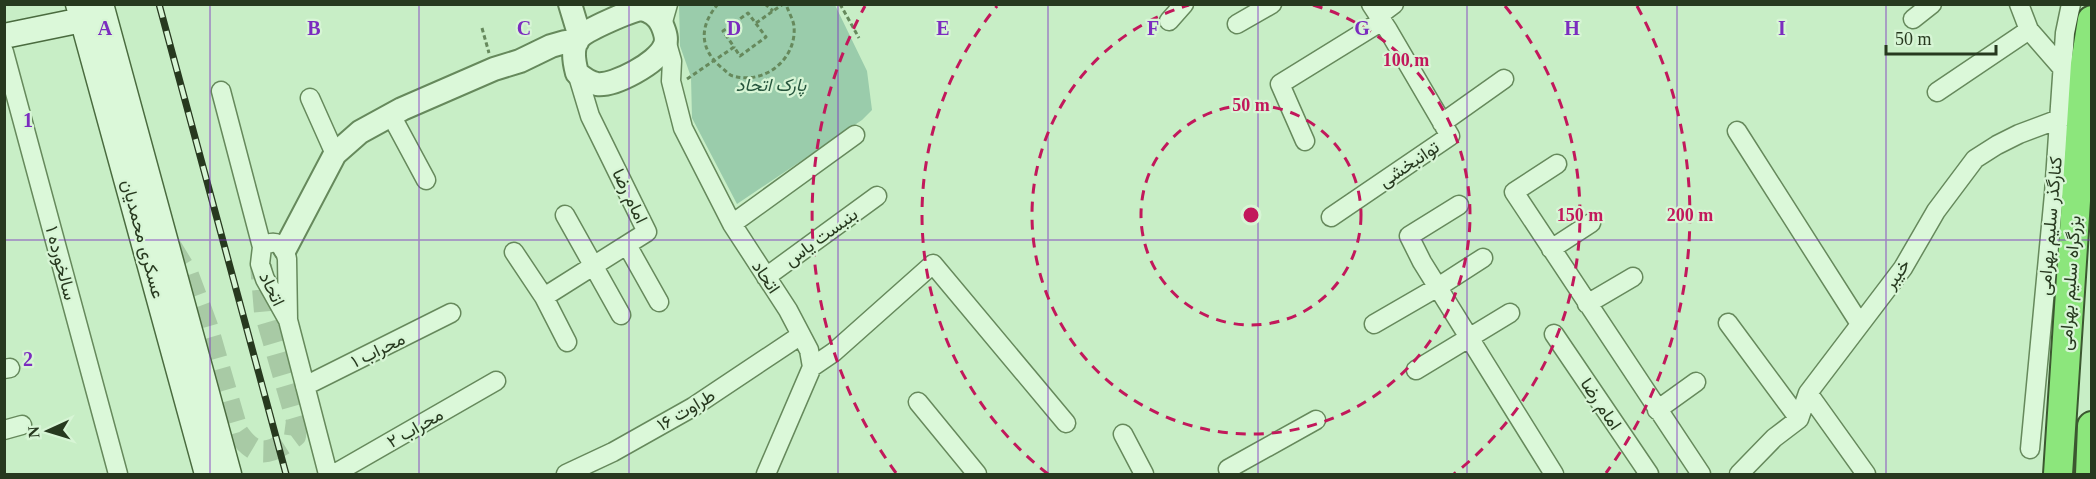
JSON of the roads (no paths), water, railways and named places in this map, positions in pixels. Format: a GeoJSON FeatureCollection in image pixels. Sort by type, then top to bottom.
{"type":"FeatureCollection","features":[{"type":"Feature","properties":{"kind":"highway","name":"بزرگراه سلیم بهرامی"},"geometry":{"type":"LineString","coordinates":[[2058,474],[2065,196],[2071,114],[2085,64],[2091,21]]}},
{"type":"Feature","properties":{"kind":"highway"},"geometry":{"type":"LineString","coordinates":[[2090,474],[2091,426]]}},
{"type":"Feature","properties":{"kind":"main road"},"geometry":{"type":"LineString","coordinates":[[4,36],[93,9]]}},
{"type":"Feature","properties":{"kind":"main road","name":"عسکری محمدیان"},"geometry":{"type":"LineString","coordinates":[[93,9],[207,474]]}},
{"type":"Feature","properties":{"kind":"main road","name":"عسکری محمدیان"},"geometry":{"type":"LineString","coordinates":[[93,9],[229,474]]}},
{"type":"Feature","properties":{"kind":"street"},"geometry":{"type":"LineString","coordinates":[[570,4],[579,40],[573,60],[577,74],[588,81],[599,84],[615,82],[655,60],[664,48],[666,23],[650,10],[634,8],[579,40]]}},
{"type":"Feature","properties":{"kind":"street"},"geometry":{"type":"LineString","coordinates":[[1169,21],[1184,4]]}},
{"type":"Feature","properties":{"kind":"street"},"geometry":{"type":"LineString","coordinates":[[1236,24],[1272,4]]}},
{"type":"Feature","properties":{"kind":"street"},"geometry":{"type":"LineString","coordinates":[[1305,141],[1280,84],[1394,4]]}},
{"type":"Feature","properties":{"kind":"street"},"geometry":{"type":"LineString","coordinates":[[1913,19],[1932,4]]}},
{"type":"Feature","properties":{"kind":"street"},"geometry":{"type":"LineString","coordinates":[[2019,4],[2029,30],[2063,69]]}},
{"type":"Feature","properties":{"kind":"street"},"geometry":{"type":"LineString","coordinates":[[2071,4],[2065,33],[2063,69],[2071,114]]}},
{"type":"Feature","properties":{"kind":"street","name":"توانبخشی"},"geometry":{"type":"LineString","coordinates":[[1331,217],[1450,136],[1377,14]]}},
{"type":"Feature","properties":{"kind":"street","name":"اتحاد"},"geometry":{"type":"LineString","coordinates":[[666,23],[672,61],[672,85],[683,128],[732,224],[788,310],[808,350],[812,367]]}},
{"type":"Feature","properties":{"kind":"street"},"geometry":{"type":"LineString","coordinates":[[1936,92],[2029,30]]}},
{"type":"Feature","properties":{"kind":"street","name":"اتحاد"},"geometry":{"type":"LineString","coordinates":[[285,249],[335,154],[360,132],[391,115],[494,69],[520,61],[551,46],[579,40]]}},
{"type":"Feature","properties":{"kind":"street","name":"سالخورده ۱"},"geometry":{"type":"LineString","coordinates":[[4,51],[118,474]]}},
{"type":"Feature","properties":{"kind":"street","name":"اتحاد"},"geometry":{"type":"LineString","coordinates":[[520,61],[543,59],[558,63],[577,74]]}},
{"type":"Feature","properties":{"kind":"street","name":"اتحاد"},"geometry":{"type":"LineString","coordinates":[[655,60],[672,85]]}},
{"type":"Feature","properties":{"kind":"street","name":"امام رضا"},"geometry":{"type":"LineString","coordinates":[[544,297],[647,232],[590,116],[577,74]]}},
{"type":"Feature","properties":{"kind":"street"},"geometry":{"type":"LineString","coordinates":[[1442,123],[1504,79]]}},
{"type":"Feature","properties":{"kind":"street"},"geometry":{"type":"LineString","coordinates":[[590,116],[592,102],[605,83]]}},
{"type":"Feature","properties":{"kind":"street"},"geometry":{"type":"LineString","coordinates":[[221,91],[261,247]]}},
{"type":"Feature","properties":{"kind":"street"},"geometry":{"type":"LineString","coordinates":[[310,98],[335,154]]}},
{"type":"Feature","properties":{"kind":"street","name":"خیبر"},"geometry":{"type":"LineString","coordinates":[[1799,419],[1809,393],[1903,268],[1936,211],[1975,159],[2019,134],[2071,114]]}},
{"type":"Feature","properties":{"kind":"street"},"geometry":{"type":"LineString","coordinates":[[391,115],[426,180]]}},
{"type":"Feature","properties":{"kind":"street"},"geometry":{"type":"LineString","coordinates":[[1737,131],[1860,324]]}},
{"type":"Feature","properties":{"kind":"street"},"geometry":{"type":"LineString","coordinates":[[732,224],[855,135]]}},
{"type":"Feature","properties":{"kind":"street"},"geometry":{"type":"LineString","coordinates":[[1557,164],[1514,192],[1701,474]]}},
{"type":"Feature","properties":{"kind":"street","name":"بنبست یاس"},"geometry":{"type":"LineString","coordinates":[[766,277],[877,196]]}},
{"type":"Feature","properties":{"kind":"street","name":"کنارگذر سلیم بهرامی"},"geometry":{"type":"LineString","coordinates":[[2030,448],[2065,196]]}},
{"type":"Feature","properties":{"kind":"street"},"geometry":{"type":"LineString","coordinates":[[1459,206],[1409,236],[1554,474]]}},
{"type":"Feature","properties":{"kind":"street"},"geometry":{"type":"LineString","coordinates":[[565,215],[621,315]]}},
{"type":"Feature","properties":{"kind":"street"},"geometry":{"type":"LineString","coordinates":[[1551,249],[1591,223]]}},
{"type":"Feature","properties":{"kind":"street","name":"اتحاد"},"geometry":{"type":"LineString","coordinates":[[288,320],[266,279],[261,264],[261,247],[267,243],[279,244],[285,249],[288,320],[328,474]]}},
{"type":"Feature","properties":{"kind":"street"},"geometry":{"type":"LineString","coordinates":[[627,245],[659,302]]}},
{"type":"Feature","properties":{"kind":"street"},"geometry":{"type":"LineString","coordinates":[[514,252],[544,297],[567,342]]}},
{"type":"Feature","properties":{"kind":"street"},"geometry":{"type":"LineString","coordinates":[[1374,324],[1483,258]]}},
{"type":"Feature","properties":{"kind":"street"},"geometry":{"type":"LineString","coordinates":[[766,474],[778,451],[812,367],[834,352],[933,264],[1066,423]]}},
{"type":"Feature","properties":{"kind":"street"},"geometry":{"type":"LineString","coordinates":[[1587,304],[1633,277]]}},
{"type":"Feature","properties":{"kind":"street","name":"محراب ۱"},"geometry":{"type":"LineString","coordinates":[[305,386],[451,313]]}},
{"type":"Feature","properties":{"kind":"street"},"geometry":{"type":"LineString","coordinates":[[1416,370],[1510,313]]}},
{"type":"Feature","properties":{"kind":"street"},"geometry":{"type":"LineString","coordinates":[[1728,323],[1799,419],[1774,438],[1739,474]]}},
{"type":"Feature","properties":{"kind":"street","name":"امام رضا"},"geometry":{"type":"LineString","coordinates":[[1554,334],[1649,474]]}},
{"type":"Feature","properties":{"kind":"street","name":"طراوت ۱۶"},"geometry":{"type":"LineString","coordinates":[[566,474],[613,452],[693,407],[801,335]]}},
{"type":"Feature","properties":{"kind":"street","name":"محراب ۲"},"geometry":{"type":"LineString","coordinates":[[334,474],[496,381]]}},
{"type":"Feature","properties":{"kind":"street"},"geometry":{"type":"LineString","coordinates":[[1657,410],[1696,382]]}},
{"type":"Feature","properties":{"kind":"street"},"geometry":{"type":"LineString","coordinates":[[1809,393],[1866,474]]}},
{"type":"Feature","properties":{"kind":"street"},"geometry":{"type":"LineString","coordinates":[[918,402],[977,474]]}},
{"type":"Feature","properties":{"kind":"street"},"geometry":{"type":"LineString","coordinates":[[1230,474],[1228,469],[1316,420]]}},
{"type":"Feature","properties":{"kind":"street"},"geometry":{"type":"LineString","coordinates":[[1123,434],[1144,474]]}},
{"type":"Feature","properties":{"kind":"tunnel"},"geometry":{"type":"LineString","coordinates":[[171,247],[188,275],[207,326],[238,433],[252,447],[258,451],[265,451],[279,447],[295,436],[297,421],[265,312],[261,265]]}},
{"type":"Feature","properties":{"kind":"railway"},"geometry":{"type":"LineString","coordinates":[[159,4],[286,474]]}},
{"type":"Feature","properties":{"kind":"park label","name":"پارک اتحاد"},"geometry":{"type":"Point","coordinates":[771,85]}}]}
